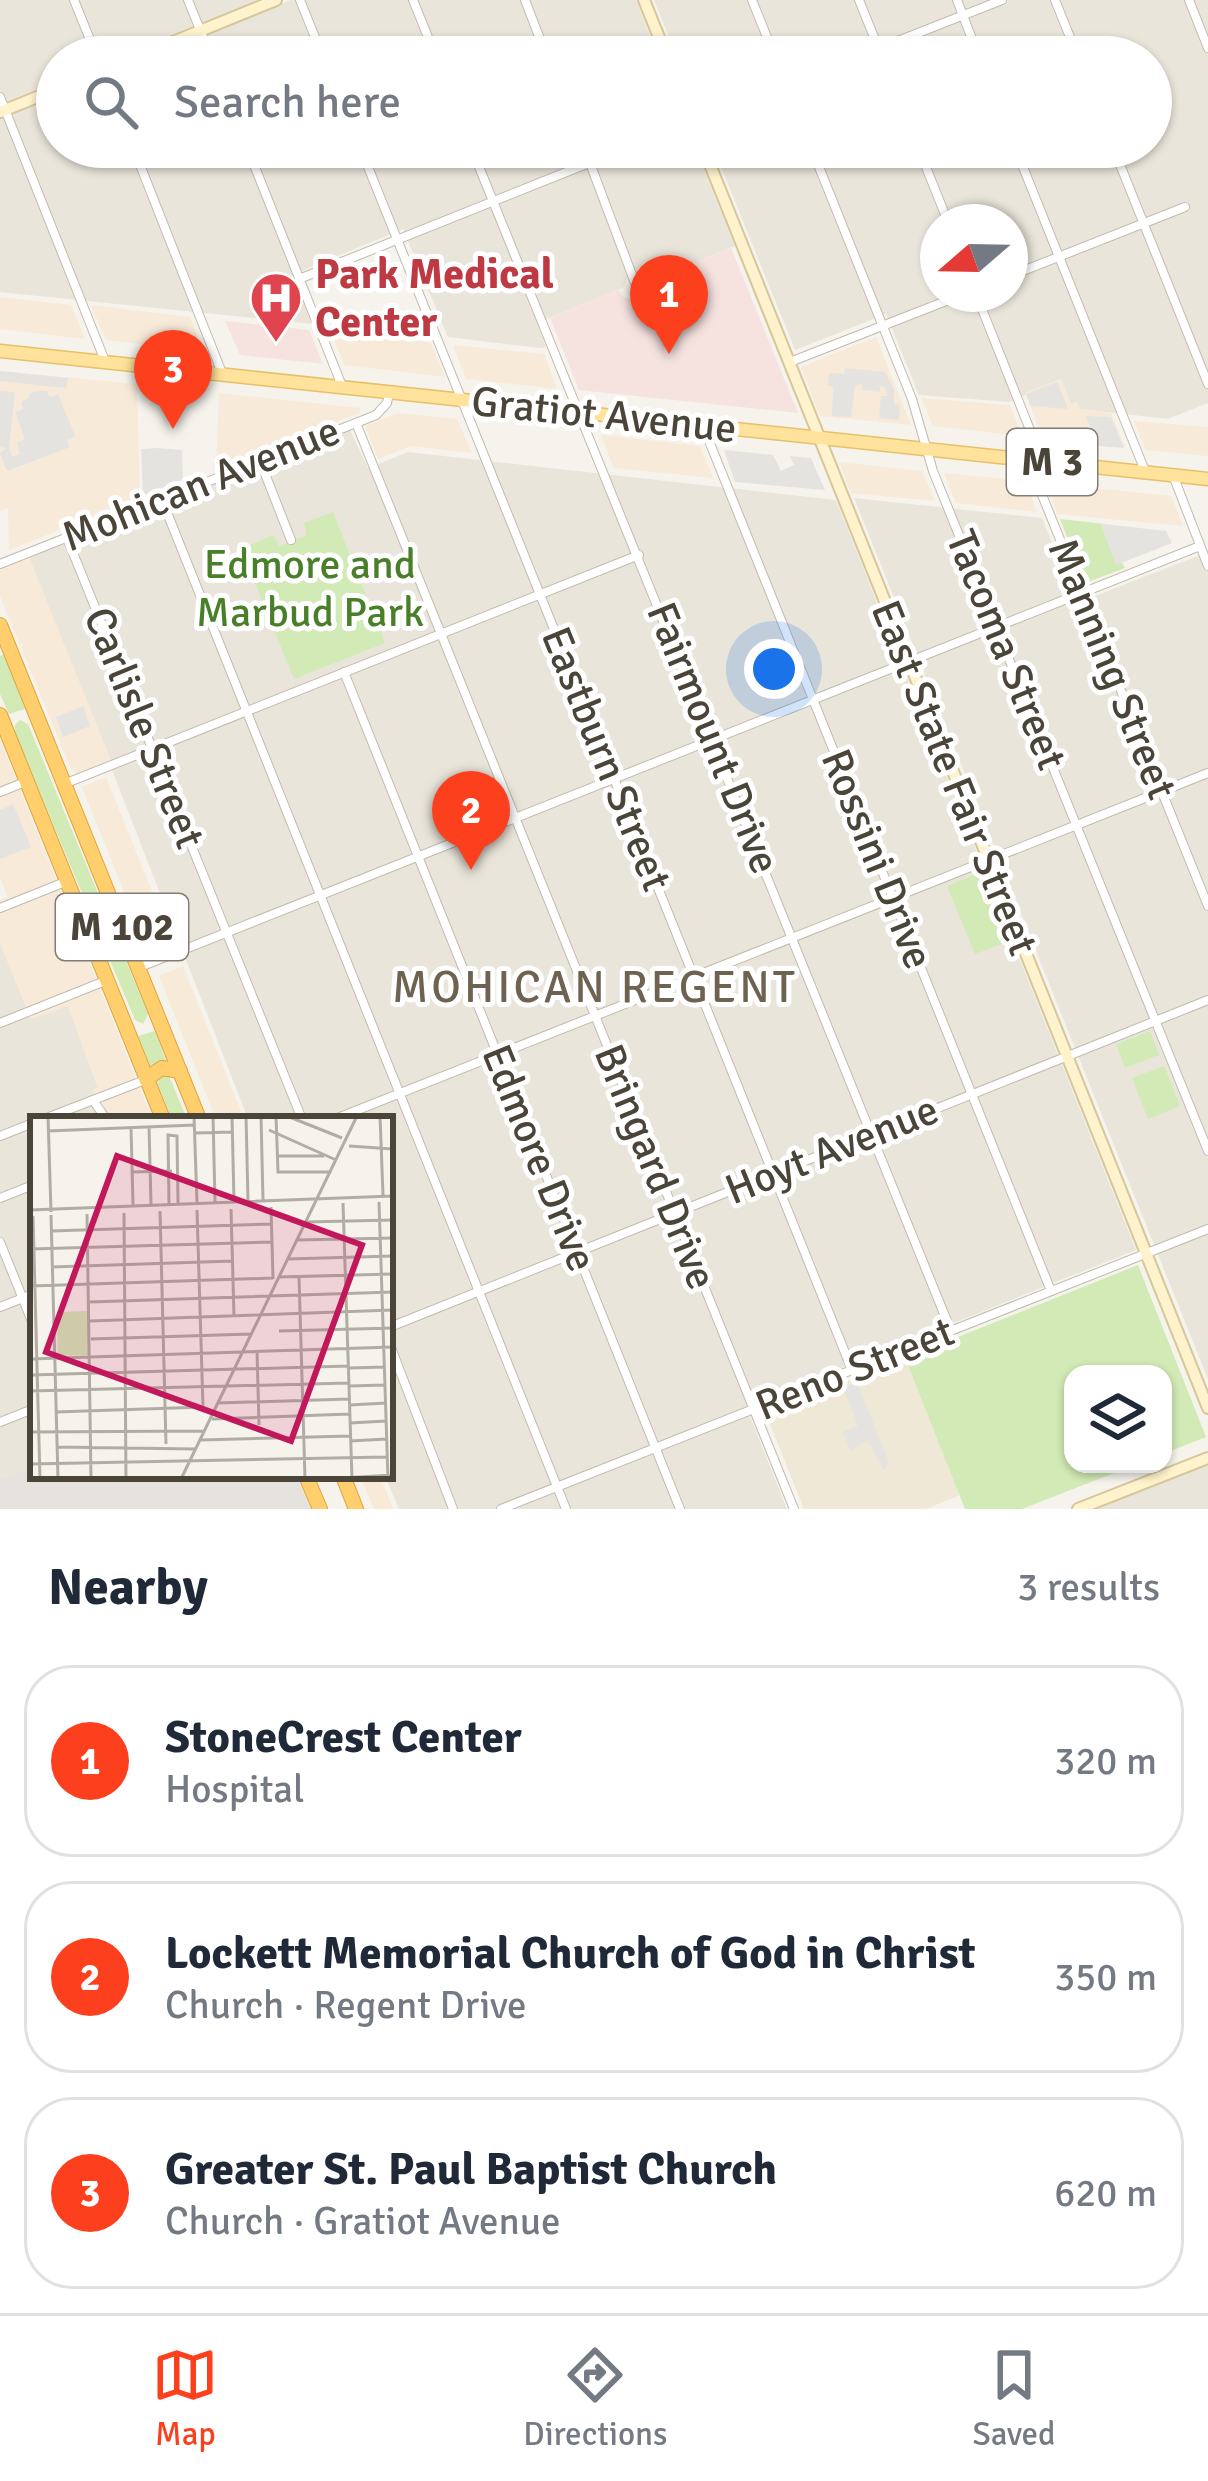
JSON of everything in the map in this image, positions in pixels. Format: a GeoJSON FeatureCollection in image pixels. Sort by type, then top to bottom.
{"type":"FeatureCollection","features":[{"type":"Feature","properties":{"kind":"highway","name":"M 102"},"geometry":{"type":"LineString","coordinates":[[0,626],[3,645],[38,719],[198,1116]]}},
{"type":"Feature","properties":{"kind":"highway"},"geometry":{"type":"LineString","coordinates":[[2,720],[20,714],[38,719]]}},
{"type":"Feature","properties":{"kind":"highway","name":"M 102"},"geometry":{"type":"LineString","coordinates":[[2,720],[162,1116]]}},
{"type":"Feature","properties":{"kind":"highway"},"geometry":{"type":"LineString","coordinates":[[125,1026],[144,1029],[158,1018]]}},
{"type":"Feature","properties":{"kind":"highway"},"geometry":{"type":"LineString","coordinates":[[146,1079],[162,1068],[180,1071]]}},
{"type":"Feature","properties":{"kind":"highway"},"geometry":{"type":"LineString","coordinates":[[307,1479],[320,1509]]}},
{"type":"Feature","properties":{"kind":"highway"},"geometry":{"type":"LineString","coordinates":[[344,1479],[356,1509]]}},
{"type":"Feature","properties":{"kind":"main road","name":"Gratiot Avenue"},"geometry":{"type":"LineString","coordinates":[[0,351],[1208,479]]}},
{"type":"Feature","properties":{"kind":"street"},"geometry":{"type":"LineString","coordinates":[[74,0],[89,36]]}},
{"type":"Feature","properties":{"kind":"street"},"geometry":{"type":"LineString","coordinates":[[188,0],[202,36]]}},
{"type":"Feature","properties":{"kind":"street"},"geometry":{"type":"LineString","coordinates":[[188,36],[276,0]]}},
{"type":"Feature","properties":{"kind":"street"},"geometry":{"type":"LineString","coordinates":[[300,0],[315,36]]}},
{"type":"Feature","properties":{"kind":"street"},"geometry":{"type":"LineString","coordinates":[[413,0],[428,36]]}},
{"type":"Feature","properties":{"kind":"street"},"geometry":{"type":"LineString","coordinates":[[525,0],[540,36]]}},
{"type":"Feature","properties":{"kind":"street"},"geometry":{"type":"LineString","coordinates":[[644,0],[659,36]]}},
{"type":"Feature","properties":{"kind":"street"},"geometry":{"type":"LineString","coordinates":[[752,0],[767,36]]}},
{"type":"Feature","properties":{"kind":"street"},"geometry":{"type":"LineString","coordinates":[[859,0],[873,36]]}},
{"type":"Feature","properties":{"kind":"street"},"geometry":{"type":"LineString","coordinates":[[957,0],[972,36]]}},
{"type":"Feature","properties":{"kind":"street"},"geometry":{"type":"LineString","coordinates":[[917,36],[1002,0]]}},
{"type":"Feature","properties":{"kind":"street"},"geometry":{"type":"LineString","coordinates":[[1055,0],[1070,36]]}},
{"type":"Feature","properties":{"kind":"street"},"geometry":{"type":"LineString","coordinates":[[1189,0],[1208,48]]}},
{"type":"Feature","properties":{"kind":"street"},"geometry":{"type":"LineString","coordinates":[[36,95],[2,106],[105,361]]}},
{"type":"Feature","properties":{"kind":"street"},"geometry":{"type":"LineString","coordinates":[[141,168],[223,374]]}},
{"type":"Feature","properties":{"kind":"street"},"geometry":{"type":"LineString","coordinates":[[255,168],[342,388]]}},
{"type":"Feature","properties":{"kind":"street","name":"Eastburn Street"},"geometry":{"type":"LineString","coordinates":[[369,168],[852,1370]]}},
{"type":"Feature","properties":{"kind":"street","name":"Fairmount Drive"},"geometry":{"type":"LineString","coordinates":[[480,168],[951,1331]]}},
{"type":"Feature","properties":{"kind":"street"},"geometry":{"type":"LineString","coordinates":[[299,279],[577,168]]}},
{"type":"Feature","properties":{"kind":"street"},"geometry":{"type":"LineString","coordinates":[[592,168],[635,283]]}},
{"type":"Feature","properties":{"kind":"street","name":"East State Fair Street"},"geometry":{"type":"LineString","coordinates":[[711,168],[1208,1408]]}},
{"type":"Feature","properties":{"kind":"street","name":"Tacoma Street"},"geometry":{"type":"LineString","coordinates":[[819,168],[934,473],[1208,1150]]}},
{"type":"Feature","properties":{"kind":"street"},"geometry":{"type":"LineString","coordinates":[[926,168],[941,204]]}},
{"type":"Feature","properties":{"kind":"street"},"geometry":{"type":"LineString","coordinates":[[1024,168],[1146,472]]}},
{"type":"Feature","properties":{"kind":"street"},"geometry":{"type":"LineString","coordinates":[[1122,168],[1208,384]]}},
{"type":"Feature","properties":{"kind":"street"},"geometry":{"type":"LineString","coordinates":[[1028,269],[1185,207]]}},
{"type":"Feature","properties":{"kind":"street"},"geometry":{"type":"LineString","coordinates":[[790,362],[920,311]]}},
{"type":"Feature","properties":{"kind":"street","name":"Manning Street"},"geometry":{"type":"LineString","coordinates":[[983,312],[1034,440],[1036,480],[1208,906]]}},
{"type":"Feature","properties":{"kind":"street","name":"Mohican Avenue"},"geometry":{"type":"LineString","coordinates":[[0,564],[356,423],[382,410],[389,392]]}},
{"type":"Feature","properties":{"kind":"street","name":"Bringard Drive"},"geometry":{"type":"LineString","coordinates":[[356,423],[794,1509]]}},
{"type":"Feature","properties":{"kind":"street","name":"Rossini Drive"},"geometry":{"type":"LineString","coordinates":[[704,426],[1051,1291]]}},
{"type":"Feature","properties":{"kind":"street"},"geometry":{"type":"LineString","coordinates":[[260,461],[291,540]]}},
{"type":"Feature","properties":{"kind":"street"},"geometry":{"type":"LineString","coordinates":[[1173,475],[1208,566]]}},
{"type":"Feature","properties":{"kind":"street"},"geometry":{"type":"LineString","coordinates":[[162,500],[566,1509]]}},
{"type":"Feature","properties":{"kind":"street","name":"Carlisle Street"},"geometry":{"type":"LineString","coordinates":[[68,538],[301,1116]]}},
{"type":"Feature","properties":{"kind":"street"},"geometry":{"type":"LineString","coordinates":[[138,968],[1200,546]]}},
{"type":"Feature","properties":{"kind":"street"},"geometry":{"type":"LineString","coordinates":[[64,784],[639,555]]}},
{"type":"Feature","properties":{"kind":"street","name":"Edmore Drive"},"geometry":{"type":"LineString","coordinates":[[344,672],[680,1509]]}},
{"type":"Feature","properties":{"kind":"street"},"geometry":{"type":"LineString","coordinates":[[342,1116],[1208,773]]}},
{"type":"Feature","properties":{"kind":"street"},"geometry":{"type":"LineString","coordinates":[[0,792],[27,782]]}},
{"type":"Feature","properties":{"kind":"street"},"geometry":{"type":"LineString","coordinates":[[0,908],[67,881]]}},
{"type":"Feature","properties":{"kind":"street"},"geometry":{"type":"LineString","coordinates":[[0,1023],[107,980]]}},
{"type":"Feature","properties":{"kind":"street","name":"Hoyt Avenue"},"geometry":{"type":"LineString","coordinates":[[393,1326],[1208,1000]]}},
{"type":"Feature","properties":{"kind":"street"},"geometry":{"type":"LineString","coordinates":[[52,1116],[146,1079]]}},
{"type":"Feature","properties":{"kind":"street"},"geometry":{"type":"LineString","coordinates":[[93,1100],[104,1116]]}},
{"type":"Feature","properties":{"kind":"street"},"geometry":{"type":"LineString","coordinates":[[0,1136],[30,1124]]}},
{"type":"Feature","properties":{"kind":"street"},"geometry":{"type":"LineString","coordinates":[[0,1198],[30,1186]]}},
{"type":"Feature","properties":{"kind":"street","name":"Reno Street"},"geometry":{"type":"LineString","coordinates":[[501,1509],[1208,1229]]}},
{"type":"Feature","properties":{"kind":"street"},"geometry":{"type":"LineString","coordinates":[[0,1242],[28,1296],[0,1307]]}},
{"type":"Feature","properties":{"kind":"street"},"geometry":{"type":"LineString","coordinates":[[393,1354],[453,1509]]}},
{"type":"Feature","properties":{"kind":"street"},"geometry":{"type":"LineString","coordinates":[[0,1422],[30,1409]]}},
{"type":"Feature","properties":{"kind":"street"},"geometry":{"type":"LineString","coordinates":[[1078,1509],[1208,1457]]}},
{"type":"Feature","properties":{"kind":"shaded area"},"geometry":{"type":"Polygon","coordinates":[[[0,0],[257,0],[168,36],[36,36],[36,89],[0,104],[0,0]]]}},
{"type":"Feature","properties":{"kind":"shaded area"},"geometry":{"type":"Polygon","coordinates":[[[291,0],[636,0],[651,36],[203,36],[291,0]]]}},
{"type":"Feature","properties":{"kind":"shaded area"},"geometry":{"type":"Polygon","coordinates":[[[654,0],[1208,0],[1208,403],[1168,419],[1080,409],[1077,403],[1071,404],[1061,379],[1009,402],[919,395],[886,314],[795,350],[721,168],[1172,168],[1172,36],[669,36],[654,0]]]}},
{"type":"Feature","properties":{"kind":"shaded area"},"geometry":{"type":"Polygon","coordinates":[[[36,103],[36,168],[703,168],[735,246],[691,264],[688,259],[640,278],[637,273],[628,277],[624,287],[537,323],[546,347],[540,348],[448,337],[403,229],[292,275],[312,324],[0,292],[0,118],[36,103]]]}},
{"type":"Feature","properties":{"kind":"shaded area"},"geometry":{"type":"Polygon","coordinates":[[[731,248],[798,413],[579,390],[550,318],[618,289],[624,298],[637,300],[646,290],[644,277],[688,258],[691,264],[731,248]]]}},
{"type":"Feature","properties":{"kind":"shaded area"},"geometry":{"type":"Polygon","coordinates":[[[0,297],[71,305],[85,339],[0,329],[0,297]]]}},
{"type":"Feature","properties":{"kind":"shaded area"},"geometry":{"type":"Polygon","coordinates":[[[91,305],[190,317],[204,352],[106,340],[91,305]]]}},
{"type":"Feature","properties":{"kind":"shaded area"},"geometry":{"type":"Polygon","coordinates":[[[225,321],[309,330],[323,364],[240,355],[225,321]]]}},
{"type":"Feature","properties":{"kind":"shaded area"},"geometry":{"type":"Polygon","coordinates":[[[331,332],[430,342],[445,377],[344,365],[331,332]]]}},
{"type":"Feature","properties":{"kind":"shaded area"},"geometry":{"type":"Polygon","coordinates":[[[876,337],[911,425],[820,416],[801,367],[876,337]]]}},
{"type":"Feature","properties":{"kind":"shaded area"},"geometry":{"type":"Polygon","coordinates":[[[453,345],[544,354],[557,389],[466,379],[453,345]]]}},
{"type":"Feature","properties":{"kind":"shaded area"},"geometry":{"type":"Polygon","coordinates":[[[845,368],[885,372],[894,389],[894,404],[900,405],[899,420],[879,418],[881,396],[888,396],[885,388],[862,390],[862,383],[855,386],[851,417],[832,416],[829,373],[844,374],[845,368]]]}},
{"type":"Feature","properties":{"kind":"shaded area"},"geometry":{"type":"Polygon","coordinates":[[[0,371],[137,384],[140,498],[9,550],[8,508],[0,511],[0,371]]]}},
{"type":"Feature","properties":{"kind":"shaded area"},"geometry":{"type":"Polygon","coordinates":[[[0,371],[68,378],[66,388],[0,381],[0,371]]]}},
{"type":"Feature","properties":{"kind":"shaded area"},"geometry":{"type":"Polygon","coordinates":[[[1061,379],[1071,404],[1111,413],[1125,447],[1044,440],[1025,393],[1061,379]]]}},
{"type":"Feature","properties":{"kind":"shaded area"},"geometry":{"type":"Polygon","coordinates":[[[1057,382],[1068,409],[1031,406],[1026,394],[1057,382]]]}},
{"type":"Feature","properties":{"kind":"shaded area"},"geometry":{"type":"Polygon","coordinates":[[[0,391],[15,392],[12,457],[20,454],[17,443],[25,439],[15,412],[23,409],[21,402],[28,394],[37,391],[47,391],[50,397],[58,394],[75,436],[67,440],[70,447],[7,471],[0,453],[6,448],[0,447],[0,391]]]}},
{"type":"Feature","properties":{"kind":"shaded area"},"geometry":{"type":"Polygon","coordinates":[[[219,393],[360,408],[360,413],[216,468],[219,393]]]}},
{"type":"Feature","properties":{"kind":"shaded area"},"geometry":{"type":"Polygon","coordinates":[[[921,398],[1010,405],[1022,436],[933,426],[921,398]]]}},
{"type":"Feature","properties":{"kind":"shaded area"},"geometry":{"type":"Polygon","coordinates":[[[399,413],[457,419],[472,453],[411,446],[378,459],[365,426],[399,413]]]}},
{"type":"Feature","properties":{"kind":"shaded area"},"geometry":{"type":"Polygon","coordinates":[[[1086,416],[1111,417],[1124,448],[1098,446],[1086,416]]]}},
{"type":"Feature","properties":{"kind":"shaded area"},"geometry":{"type":"Polygon","coordinates":[[[1134,421],[1208,427],[1208,456],[1146,450],[1134,421]]]}},
{"type":"Feature","properties":{"kind":"shaded area"},"geometry":{"type":"Polygon","coordinates":[[[350,430],[368,468],[408,452],[836,500],[1136,1250],[746,1406],[787,1509],[399,1509],[386,1479],[393,1479],[393,1116],[247,1116],[29,557],[350,430]]]}},
{"type":"Feature","properties":{"kind":"shaded area"},"geometry":{"type":"Polygon","coordinates":[[[601,435],[700,446],[713,478],[614,468],[601,435]]]}},
{"type":"Feature","properties":{"kind":"shaded area"},"geometry":{"type":"Polygon","coordinates":[[[141,449],[182,450],[183,480],[143,495],[141,449]]]}},
{"type":"Feature","properties":{"kind":"shaded area"},"geometry":{"type":"Polygon","coordinates":[[[724,450],[773,455],[781,471],[794,465],[790,456],[811,458],[825,490],[735,482],[724,450]]]}},
{"type":"Feature","properties":{"kind":"shaded area"},"geometry":{"type":"Polygon","coordinates":[[[839,462],[922,471],[935,501],[851,493],[839,462]]]}},
{"type":"Feature","properties":{"kind":"shaded area"},"geometry":{"type":"Polygon","coordinates":[[[944,473],[1025,481],[1037,512],[956,503],[944,473]]]}},
{"type":"Feature","properties":{"kind":"shaded area"},"geometry":{"type":"Polygon","coordinates":[[[1047,483],[1171,496],[1183,526],[1057,514],[1047,483]]]}},
{"type":"Feature","properties":{"kind":"shaded area"},"geometry":{"type":"Polygon","coordinates":[[[854,498],[1042,518],[1077,603],[1208,552],[1208,1379],[854,498]]]}},
{"type":"Feature","properties":{"kind":"shaded area"},"geometry":{"type":"Polygon","coordinates":[[[1101,525],[1166,531],[1172,543],[1116,565],[1101,525]]]}},
{"type":"Feature","properties":{"kind":"shaded area"},"geometry":{"type":"Polygon","coordinates":[[[29,557],[111,760],[78,774],[71,769],[0,596],[0,570],[29,557]]]}},
{"type":"Feature","properties":{"kind":"shaded area"},"geometry":{"type":"Polygon","coordinates":[[[83,706],[90,726],[63,737],[56,717],[83,706]]]}},
{"type":"Feature","properties":{"kind":"shaded area"},"geometry":{"type":"Polygon","coordinates":[[[0,740],[151,1116],[103,1116],[93,1091],[98,1088],[68,1006],[31,1019],[0,943],[0,900],[8,897],[0,877],[0,740]]]}},
{"type":"Feature","properties":{"kind":"shaded area"},"geometry":{"type":"Polygon","coordinates":[[[106,777],[171,939],[147,949],[82,787],[106,777]]]}},
{"type":"Feature","properties":{"kind":"shaded area"},"geometry":{"type":"Polygon","coordinates":[[[13,804],[31,847],[0,859],[0,810],[13,804]]]}},
{"type":"Feature","properties":{"kind":"shaded area"},"geometry":{"type":"Polygon","coordinates":[[[0,943],[31,1019],[68,1005],[98,1088],[93,1090],[103,1116],[30,1116],[30,1468],[0,1479],[0,943]]]}},
{"type":"Feature","properties":{"kind":"shaded area"},"geometry":{"type":"Polygon","coordinates":[[[183,966],[243,1116],[215,1116],[159,976],[183,966]]]}},
{"type":"Feature","properties":{"kind":"shaded area"},"geometry":{"type":"Polygon","coordinates":[[[905,1358],[960,1495],[926,1509],[804,1509],[766,1414],[905,1358]]]}},
{"type":"Feature","properties":{"kind":"shaded area"},"geometry":{"type":"Polygon","coordinates":[[[857,1382],[889,1463],[883,1470],[868,1440],[850,1451],[843,1432],[858,1426],[843,1387],[857,1382]]]}},
{"type":"Feature","properties":{"kind":"shaded area"},"geometry":{"type":"Polygon","coordinates":[[[1208,1465],[1208,1509],[1096,1509],[1111,1503],[1208,1465]]]}},
{"type":"Feature","properties":{"kind":"shaded area"},"geometry":{"type":"Polygon","coordinates":[[[30,1468],[30,1479],[298,1479],[311,1509],[0,1509],[0,1479],[30,1468]]]}},
{"type":"Feature","properties":{"kind":"shaded area"},"geometry":{"type":"Polygon","coordinates":[[[361,1479],[381,1479],[393,1509],[374,1509],[361,1479]]]}},
{"type":"Feature","properties":{"kind":"green space","name":"Edmore and Marbud Park"},"geometry":{"type":"Polygon","coordinates":[[[333,512],[385,643],[294,679],[241,549],[273,535],[279,546],[307,535],[304,523],[333,512]]]}},
{"type":"Feature","properties":{"kind":"green space"},"geometry":{"type":"Polygon","coordinates":[[[1060,519],[1105,524],[1117,564],[1122,562],[1125,568],[1085,583],[1060,519]]]}},
{"type":"Feature","properties":{"kind":"green space"},"geometry":{"type":"Polygon","coordinates":[[[4,654],[25,709],[9,714],[0,694],[0,656],[4,654]]]}},
{"type":"Feature","properties":{"kind":"green space"},"geometry":{"type":"Polygon","coordinates":[[[20,720],[28,724],[148,1014],[143,1024],[135,1020],[15,733],[20,720]]]}},
{"type":"Feature","properties":{"kind":"green space"},"geometry":{"type":"Polygon","coordinates":[[[978,873],[1006,942],[975,954],[947,886],[978,873]]]}},
{"type":"Feature","properties":{"kind":"green space"},"geometry":{"type":"Polygon","coordinates":[[[155,1031],[167,1063],[151,1067],[138,1036],[155,1031]]]}},
{"type":"Feature","properties":{"kind":"green space"},"geometry":{"type":"Polygon","coordinates":[[[1150,1031],[1159,1055],[1125,1068],[1116,1044],[1150,1031]]]}},
{"type":"Feature","properties":{"kind":"green space"},"geometry":{"type":"Polygon","coordinates":[[[1164,1066],[1180,1106],[1148,1119],[1132,1078],[1164,1066]]]}},
{"type":"Feature","properties":{"kind":"green space"},"geometry":{"type":"Polygon","coordinates":[[[162,1074],[169,1076],[186,1116],[171,1116],[157,1082],[162,1074]]]}},
{"type":"Feature","properties":{"kind":"green space"},"geometry":{"type":"Polygon","coordinates":[[[1138,1265],[1206,1437],[1172,1450],[1172,1365],[1064,1365],[1064,1473],[1114,1473],[1022,1509],[965,1509],[905,1358],[1138,1265]]]}},
{"type":"Feature","properties":{"kind":"place","name":"Park Medical Center"},"geometry":{"type":"Point","coordinates":[276,344]}},
{"type":"Feature","properties":{"kind":"place","name":"StoneCrest Center"},"geometry":{"type":"Point","coordinates":[669,354]}},
{"type":"Feature","properties":{"kind":"place","name":"Greater St. Paul Baptist Church"},"geometry":{"type":"Point","coordinates":[173,429]}},
{"type":"Feature","properties":{"kind":"place","name":"Lockett Memorial Church of God in Christ"},"geometry":{"type":"Point","coordinates":[471,870]}},
{"type":"Feature","properties":{"kind":"district","name":"MOHICAN REGENT"},"geometry":{"type":"Point","coordinates":[595,987]}}]}
